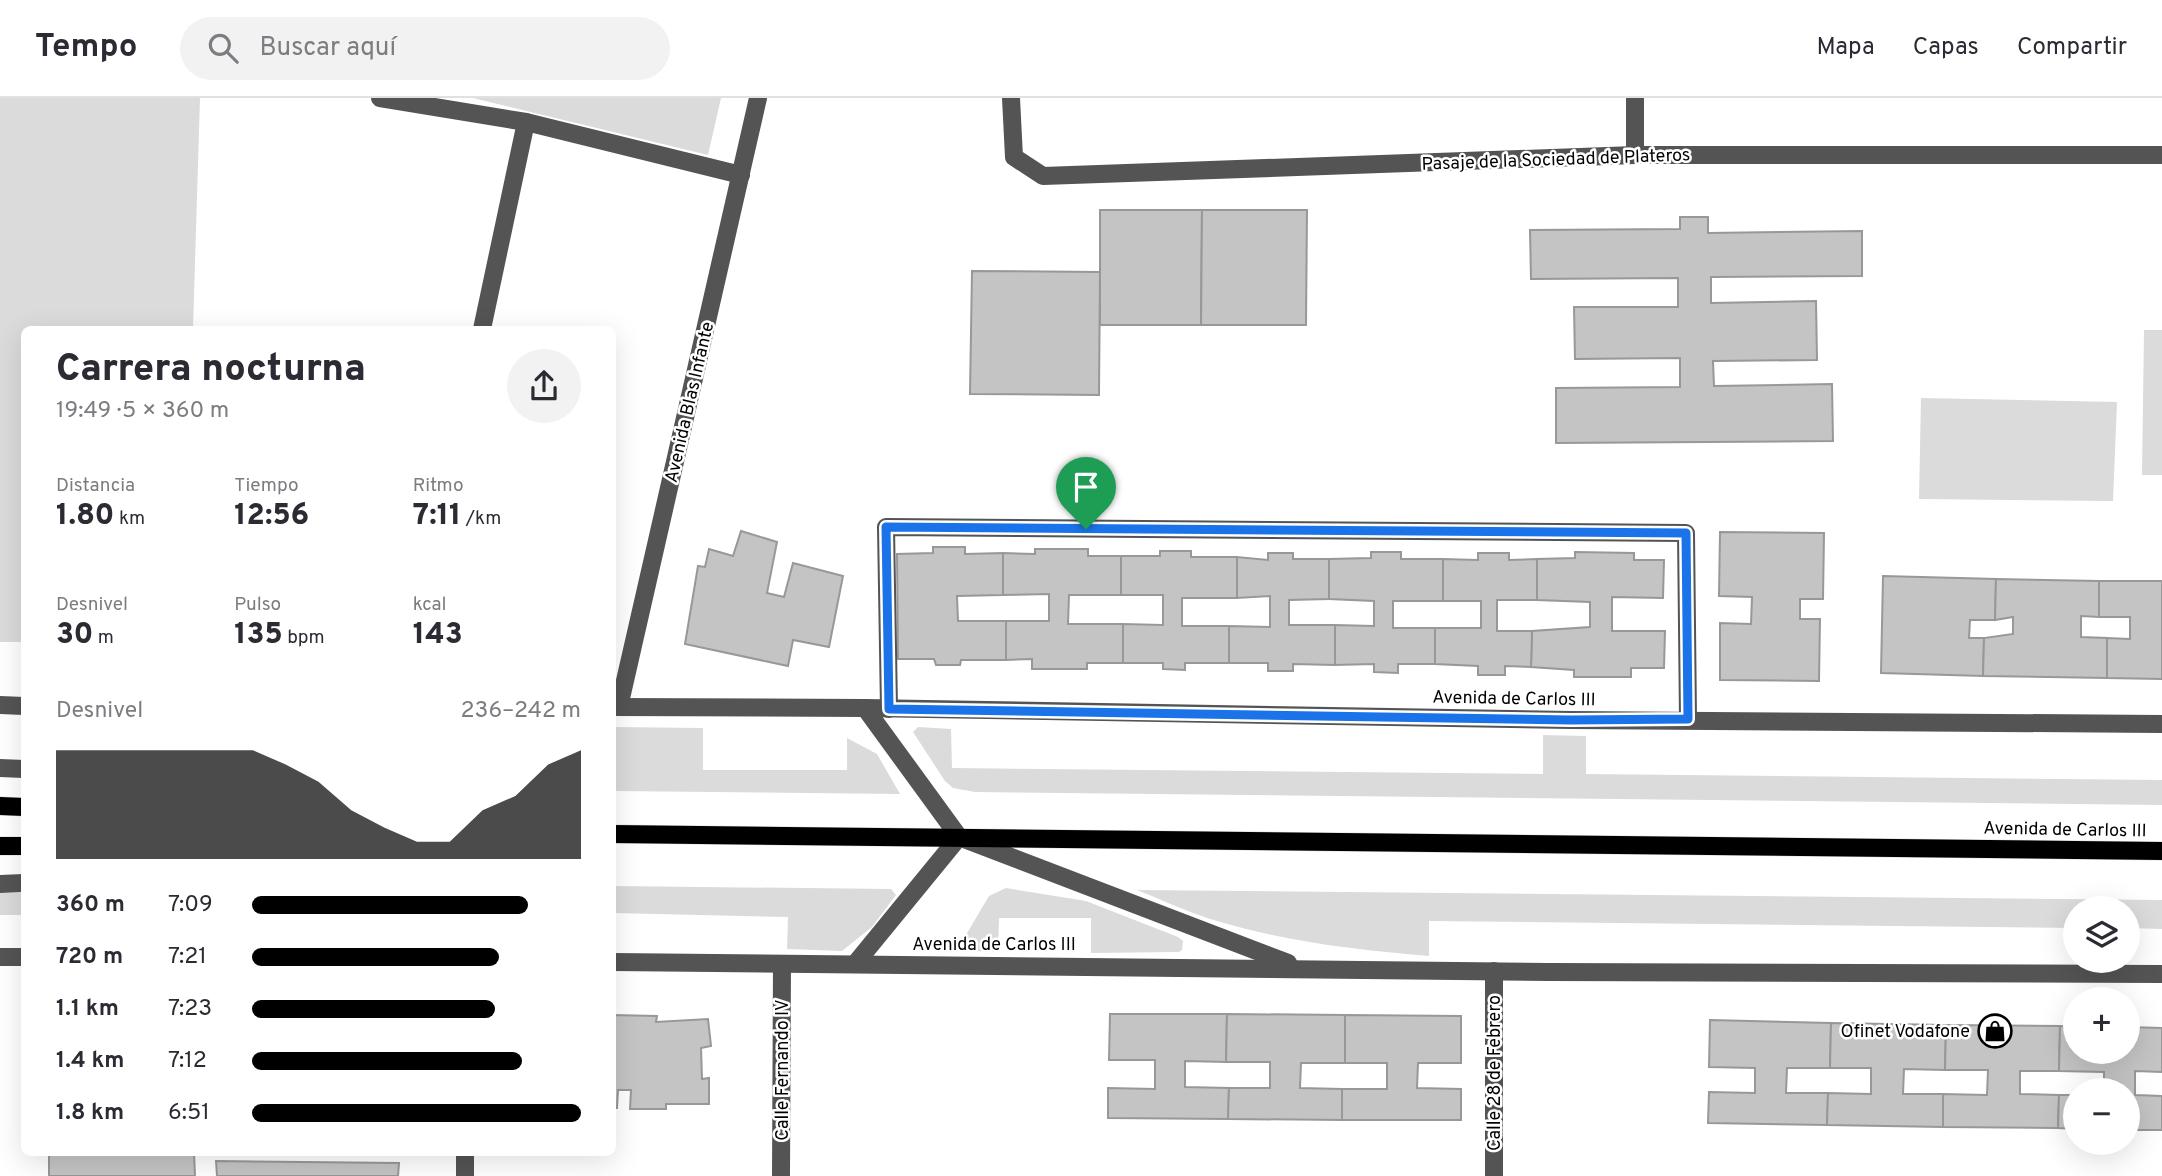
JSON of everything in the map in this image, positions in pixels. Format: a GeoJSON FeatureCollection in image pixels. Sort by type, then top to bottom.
{"type":"FeatureCollection","features":[{"type":"Feature","properties":{"kind":"main road"},"geometry":{"type":"LineString","coordinates":[[0,807],[21,807]]}},
{"type":"Feature","properties":{"kind":"main road","name":"Avenida de Carlos III"},"geometry":{"type":"LineString","coordinates":[[616,834],[2162,851]]}},
{"type":"Feature","properties":{"kind":"main road"},"geometry":{"type":"LineString","coordinates":[[0,846],[21,846]]}},
{"type":"Feature","properties":{"kind":"street"},"geometry":{"type":"LineString","coordinates":[[380,98],[526,122],[741,175]]}},
{"type":"Feature","properties":{"kind":"street","name":"Avenida Blas Infante"},"geometry":{"type":"LineString","coordinates":[[616,707],[758,98]]}},
{"type":"Feature","properties":{"kind":"street","name":"Pasaje de la Sociedad de Plateros"},"geometry":{"type":"LineString","coordinates":[[1010,98],[1014,157],[1043,176],[1635,155],[2162,155]]}},
{"type":"Feature","properties":{"kind":"street"},"geometry":{"type":"LineString","coordinates":[[1635,98],[1635,155]]}},
{"type":"Feature","properties":{"kind":"street"},"geometry":{"type":"LineString","coordinates":[[483,326],[526,122]]}},
{"type":"Feature","properties":{"kind":"street"},"geometry":{"type":"LineString","coordinates":[[889,709],[886,527],[1686,533],[1688,719]]}},
{"type":"Feature","properties":{"kind":"street"},"geometry":{"type":"LineString","coordinates":[[0,705],[21,706]]}},
{"type":"Feature","properties":{"kind":"street","name":"Avenida de Carlos III"},"geometry":{"type":"LineString","coordinates":[[616,707],[865,708],[1571,720],[2162,724]]}},
{"type":"Feature","properties":{"kind":"street"},"geometry":{"type":"LineString","coordinates":[[865,708],[959,837]]}},
{"type":"Feature","properties":{"kind":"street"},"geometry":{"type":"LineString","coordinates":[[0,768],[21,769]]}},
{"type":"Feature","properties":{"kind":"street","name":"Avenida de Carlos III"},"geometry":{"type":"LineString","coordinates":[[855,964],[959,837],[1301,968]]}},
{"type":"Feature","properties":{"kind":"street"},"geometry":{"type":"LineString","coordinates":[[0,884],[21,884]]}},
{"type":"Feature","properties":{"kind":"street"},"geometry":{"type":"LineString","coordinates":[[0,957],[21,957]]}},
{"type":"Feature","properties":{"kind":"street","name":"Avenida de Carlos III"},"geometry":{"type":"LineString","coordinates":[[616,962],[1494,971],[2162,974]]}},
{"type":"Feature","properties":{"kind":"street","name":"Calle Fernando IV"},"geometry":{"type":"LineString","coordinates":[[781,1176],[782,964]]}},
{"type":"Feature","properties":{"kind":"street","name":"Calle 28 de Febrero"},"geometry":{"type":"LineString","coordinates":[[1494,971],[1494,1176]]}},
{"type":"Feature","properties":{"kind":"street"},"geometry":{"type":"LineString","coordinates":[[465,1156],[465,1176]]}},
{"type":"Feature","properties":{"kind":"shaded area"},"geometry":{"type":"Polygon","coordinates":[[[0,98],[200,98],[193,326],[21,326],[21,642],[0,642],[0,98]]]}},
{"type":"Feature","properties":{"kind":"shaded area"},"geometry":{"type":"Polygon","coordinates":[[[473,98],[721,98],[708,155],[473,98]]]}},
{"type":"Feature","properties":{"kind":"shaded area"},"geometry":{"type":"Polygon","coordinates":[[[2144,330],[2162,330],[2162,475],[2142,475],[2144,330]]]}},
{"type":"Feature","properties":{"kind":"shaded area"},"geometry":{"type":"Polygon","coordinates":[[[1921,398],[2117,402],[2113,501],[1919,499],[1921,398]]]}},
{"type":"Feature","properties":{"kind":"shaded area"},"geometry":{"type":"Polygon","coordinates":[[[616,727],[703,728],[703,770],[847,770],[847,738],[877,754],[900,794],[616,791],[616,727]]]}},
{"type":"Feature","properties":{"kind":"shaded area"},"geometry":{"type":"Polygon","coordinates":[[[918,727],[951,729],[952,768],[1543,774],[1543,735],[1586,736],[1586,774],[2162,780],[2162,805],[975,792],[953,788],[945,781],[913,732],[918,727]]]}},
{"type":"Feature","properties":{"kind":"shaded area"},"geometry":{"type":"Polygon","coordinates":[[[616,886],[891,889],[896,895],[872,927],[842,951],[787,949],[788,917],[616,913],[616,886]]]}},
{"type":"Feature","properties":{"kind":"shaded area"},"geometry":{"type":"Polygon","coordinates":[[[1006,888],[1086,901],[1178,937],[1183,941],[1182,950],[1091,953],[1091,918],[999,918],[998,952],[957,950],[989,896],[1006,888]]]}},
{"type":"Feature","properties":{"kind":"shaded area"},"geometry":{"type":"Polygon","coordinates":[[[1137,890],[2063,899],[2063,928],[1429,921],[1429,956],[1290,939],[1234,926],[1137,890]]]}},
{"type":"Feature","properties":{"kind":"shaded area"},"geometry":{"type":"Polygon","coordinates":[[[0,893],[21,893],[21,915],[0,915],[0,893]]]}},
{"type":"Feature","properties":{"kind":"shaded area"},"geometry":{"type":"Polygon","coordinates":[[[2140,900],[2162,900],[2162,929],[2140,928],[2140,900]]]}},
{"type":"Feature","properties":{"kind":"building"},"geometry":{"type":"Polygon","coordinates":[[[1100,210],[1202,210],[1201,325],[1100,325],[1100,210]]]}},
{"type":"Feature","properties":{"kind":"building"},"geometry":{"type":"Polygon","coordinates":[[[1202,210],[1307,210],[1306,325],[1201,325],[1202,210]]]}},
{"type":"Feature","properties":{"kind":"building"},"geometry":{"type":"Polygon","coordinates":[[[1680,217],[1708,217],[1708,233],[1862,231],[1862,276],[1711,277],[1711,303],[1816,301],[1817,360],[1713,361],[1714,386],[1832,384],[1833,441],[1556,443],[1556,388],[1680,387],[1680,358],[1575,359],[1574,307],[1678,307],[1678,278],[1531,279],[1530,230],[1680,229],[1680,217]]]}},
{"type":"Feature","properties":{"kind":"building"},"geometry":{"type":"Polygon","coordinates":[[[972,271],[1100,272],[1099,395],[970,394],[972,271]]]}},
{"type":"Feature","properties":{"kind":"building"},"geometry":{"type":"Polygon","coordinates":[[[741,531],[777,542],[767,593],[784,597],[793,563],[843,576],[829,647],[793,640],[788,666],[685,644],[698,566],[705,567],[709,549],[733,556],[741,531]]]}},
{"type":"Feature","properties":{"kind":"building"},"geometry":{"type":"Polygon","coordinates":[[[1720,532],[1824,533],[1823,599],[1800,599],[1800,619],[1820,619],[1819,681],[1720,680],[1720,623],[1751,624],[1752,597],[1719,596],[1720,532]]]}},
{"type":"Feature","properties":{"kind":"building"},"geometry":{"type":"Polygon","coordinates":[[[933,547],[965,547],[965,554],[1003,553],[1003,595],[957,596],[958,621],[1006,621],[1006,660],[961,660],[960,665],[936,665],[934,659],[898,659],[897,554],[933,553],[933,547]]]}},
{"type":"Feature","properties":{"kind":"building"},"geometry":{"type":"Polygon","coordinates":[[[1035,549],[1088,549],[1088,556],[1121,556],[1121,595],[1069,595],[1068,624],[1123,624],[1123,663],[1087,663],[1087,669],[1032,669],[1032,659],[1006,660],[1006,621],[1049,621],[1049,594],[1003,595],[1003,553],[1035,554],[1035,549]]]}},
{"type":"Feature","properties":{"kind":"building"},"geometry":{"type":"Polygon","coordinates":[[[1160,551],[1191,551],[1191,557],[1237,557],[1237,598],[1182,598],[1182,626],[1229,626],[1229,663],[1185,663],[1185,670],[1163,669],[1163,663],[1123,663],[1123,624],[1163,625],[1163,595],[1121,595],[1121,556],[1160,556],[1160,551]]]}},
{"type":"Feature","properties":{"kind":"building"},"geometry":{"type":"Polygon","coordinates":[[[1371,552],[1401,552],[1401,559],[1443,559],[1443,601],[1393,601],[1393,628],[1435,628],[1435,664],[1398,664],[1398,673],[1374,672],[1374,664],[1335,665],[1335,625],[1374,626],[1374,601],[1329,599],[1329,559],[1371,558],[1371,552]]]}},
{"type":"Feature","properties":{"kind":"building"},"geometry":{"type":"Polygon","coordinates":[[[1575,552],[1634,553],[1634,560],[1664,560],[1663,598],[1612,597],[1612,631],[1665,631],[1664,668],[1631,668],[1631,677],[1574,677],[1574,670],[1531,667],[1532,631],[1590,627],[1590,602],[1537,600],[1537,559],[1575,558],[1575,552]]]}},
{"type":"Feature","properties":{"kind":"building"},"geometry":{"type":"Polygon","coordinates":[[[1268,553],[1293,553],[1293,559],[1329,559],[1329,599],[1289,600],[1289,625],[1335,625],[1335,665],[1293,664],[1293,671],[1268,671],[1268,663],[1229,663],[1229,626],[1270,627],[1270,596],[1237,598],[1237,557],[1268,560],[1268,553]]]}},
{"type":"Feature","properties":{"kind":"building"},"geometry":{"type":"Polygon","coordinates":[[[1478,553],[1509,553],[1509,560],[1537,559],[1537,600],[1497,600],[1497,631],[1532,631],[1531,667],[1505,666],[1505,675],[1478,675],[1478,666],[1435,664],[1435,628],[1481,628],[1481,601],[1443,601],[1443,559],[1478,560],[1478,553]]]}},
{"type":"Feature","properties":{"kind":"building"},"geometry":{"type":"Polygon","coordinates":[[[1883,576],[1996,579],[1995,620],[1970,620],[1969,638],[1984,638],[1983,676],[1881,673],[1883,576]]]}},
{"type":"Feature","properties":{"kind":"building"},"geometry":{"type":"Polygon","coordinates":[[[1996,579],[2099,581],[2099,617],[2081,616],[2081,637],[2107,638],[2107,678],[1983,676],[1984,638],[2013,634],[2013,617],[1995,620],[1996,579]]]}},
{"type":"Feature","properties":{"kind":"building"},"geometry":{"type":"Polygon","coordinates":[[[2099,581],[2162,581],[2162,679],[2107,678],[2107,638],[2130,639],[2130,617],[2099,617],[2099,581]]]}},
{"type":"Feature","properties":{"kind":"building"},"geometry":{"type":"Polygon","coordinates":[[[1110,1014],[1227,1014],[1226,1062],[1185,1061],[1185,1087],[1229,1088],[1228,1119],[1108,1118],[1108,1088],[1155,1089],[1155,1060],[1109,1060],[1110,1014]]]}},
{"type":"Feature","properties":{"kind":"building"},"geometry":{"type":"Polygon","coordinates":[[[1227,1014],[1345,1015],[1345,1063],[1301,1063],[1300,1088],[1342,1089],[1342,1120],[1228,1119],[1229,1088],[1270,1088],[1270,1062],[1226,1062],[1227,1014]]]}},
{"type":"Feature","properties":{"kind":"building"},"geometry":{"type":"Polygon","coordinates":[[[616,1015],[657,1016],[656,1022],[708,1019],[711,1046],[701,1048],[702,1079],[709,1078],[709,1104],[666,1104],[666,1109],[630,1109],[631,1090],[618,1090],[617,1108],[616,1015]]]}},
{"type":"Feature","properties":{"kind":"building"},"geometry":{"type":"Polygon","coordinates":[[[1345,1015],[1461,1016],[1461,1063],[1418,1063],[1417,1088],[1461,1089],[1461,1120],[1342,1120],[1342,1089],[1387,1089],[1387,1063],[1345,1063],[1345,1015]]]}},
{"type":"Feature","properties":{"kind":"building"},"geometry":{"type":"Polygon","coordinates":[[[1710,1020],[1831,1023],[1830,1068],[1787,1068],[1786,1093],[1828,1093],[1827,1125],[1708,1123],[1709,1092],[1755,1093],[1755,1068],[1709,1067],[1710,1020]]]}},
{"type":"Feature","properties":{"kind":"building"},"geometry":{"type":"Polygon","coordinates":[[[1831,1023],[1946,1025],[1945,1070],[1904,1069],[1903,1094],[1943,1094],[1943,1127],[1827,1125],[1828,1093],[1871,1094],[1871,1068],[1830,1068],[1831,1023]]]}},
{"type":"Feature","properties":{"kind":"building"},"geometry":{"type":"Polygon","coordinates":[[[1946,1025],[2060,1026],[2059,1071],[2020,1071],[2020,1094],[2059,1095],[2058,1128],[1943,1127],[1943,1094],[1987,1095],[1988,1070],[1945,1070],[1946,1025]]]}},
{"type":"Feature","properties":{"kind":"building"},"geometry":{"type":"Polygon","coordinates":[[[2060,1026],[2063,1026],[2063,1064],[2140,1064],[2140,1027],[2162,1028],[2162,1072],[2135,1071],[2135,1078],[2104,1078],[2104,1072],[2059,1071],[2060,1026]]]}},
{"type":"Feature","properties":{"kind":"building"},"geometry":{"type":"Polygon","coordinates":[[[2059,1095],[2063,1095],[2063,1128],[2058,1128],[2059,1095]]]}},
{"type":"Feature","properties":{"kind":"building"},"geometry":{"type":"Polygon","coordinates":[[[2140,1095],[2162,1096],[2162,1130],[2140,1130],[2140,1095]]]}},
{"type":"Feature","properties":{"kind":"building"},"geometry":{"type":"Polygon","coordinates":[[[49,1156],[194,1156],[195,1176],[49,1176],[49,1156]]]}},
{"type":"Feature","properties":{"kind":"building"},"geometry":{"type":"Polygon","coordinates":[[[216,1161],[399,1163],[398,1176],[217,1176],[216,1161]]]}},
{"type":"Feature","properties":{"kind":"place","name":"Ofinet Vodafone"},"geometry":{"type":"Point","coordinates":[1995,1031]}},
{"type":"Feature","properties":{"kind":"route"},"geometry":{"type":"LineString","coordinates":[[886,527],[1086,529],[1686,533],[1688,719],[1571,720],[889,709],[886,527]]}}]}
